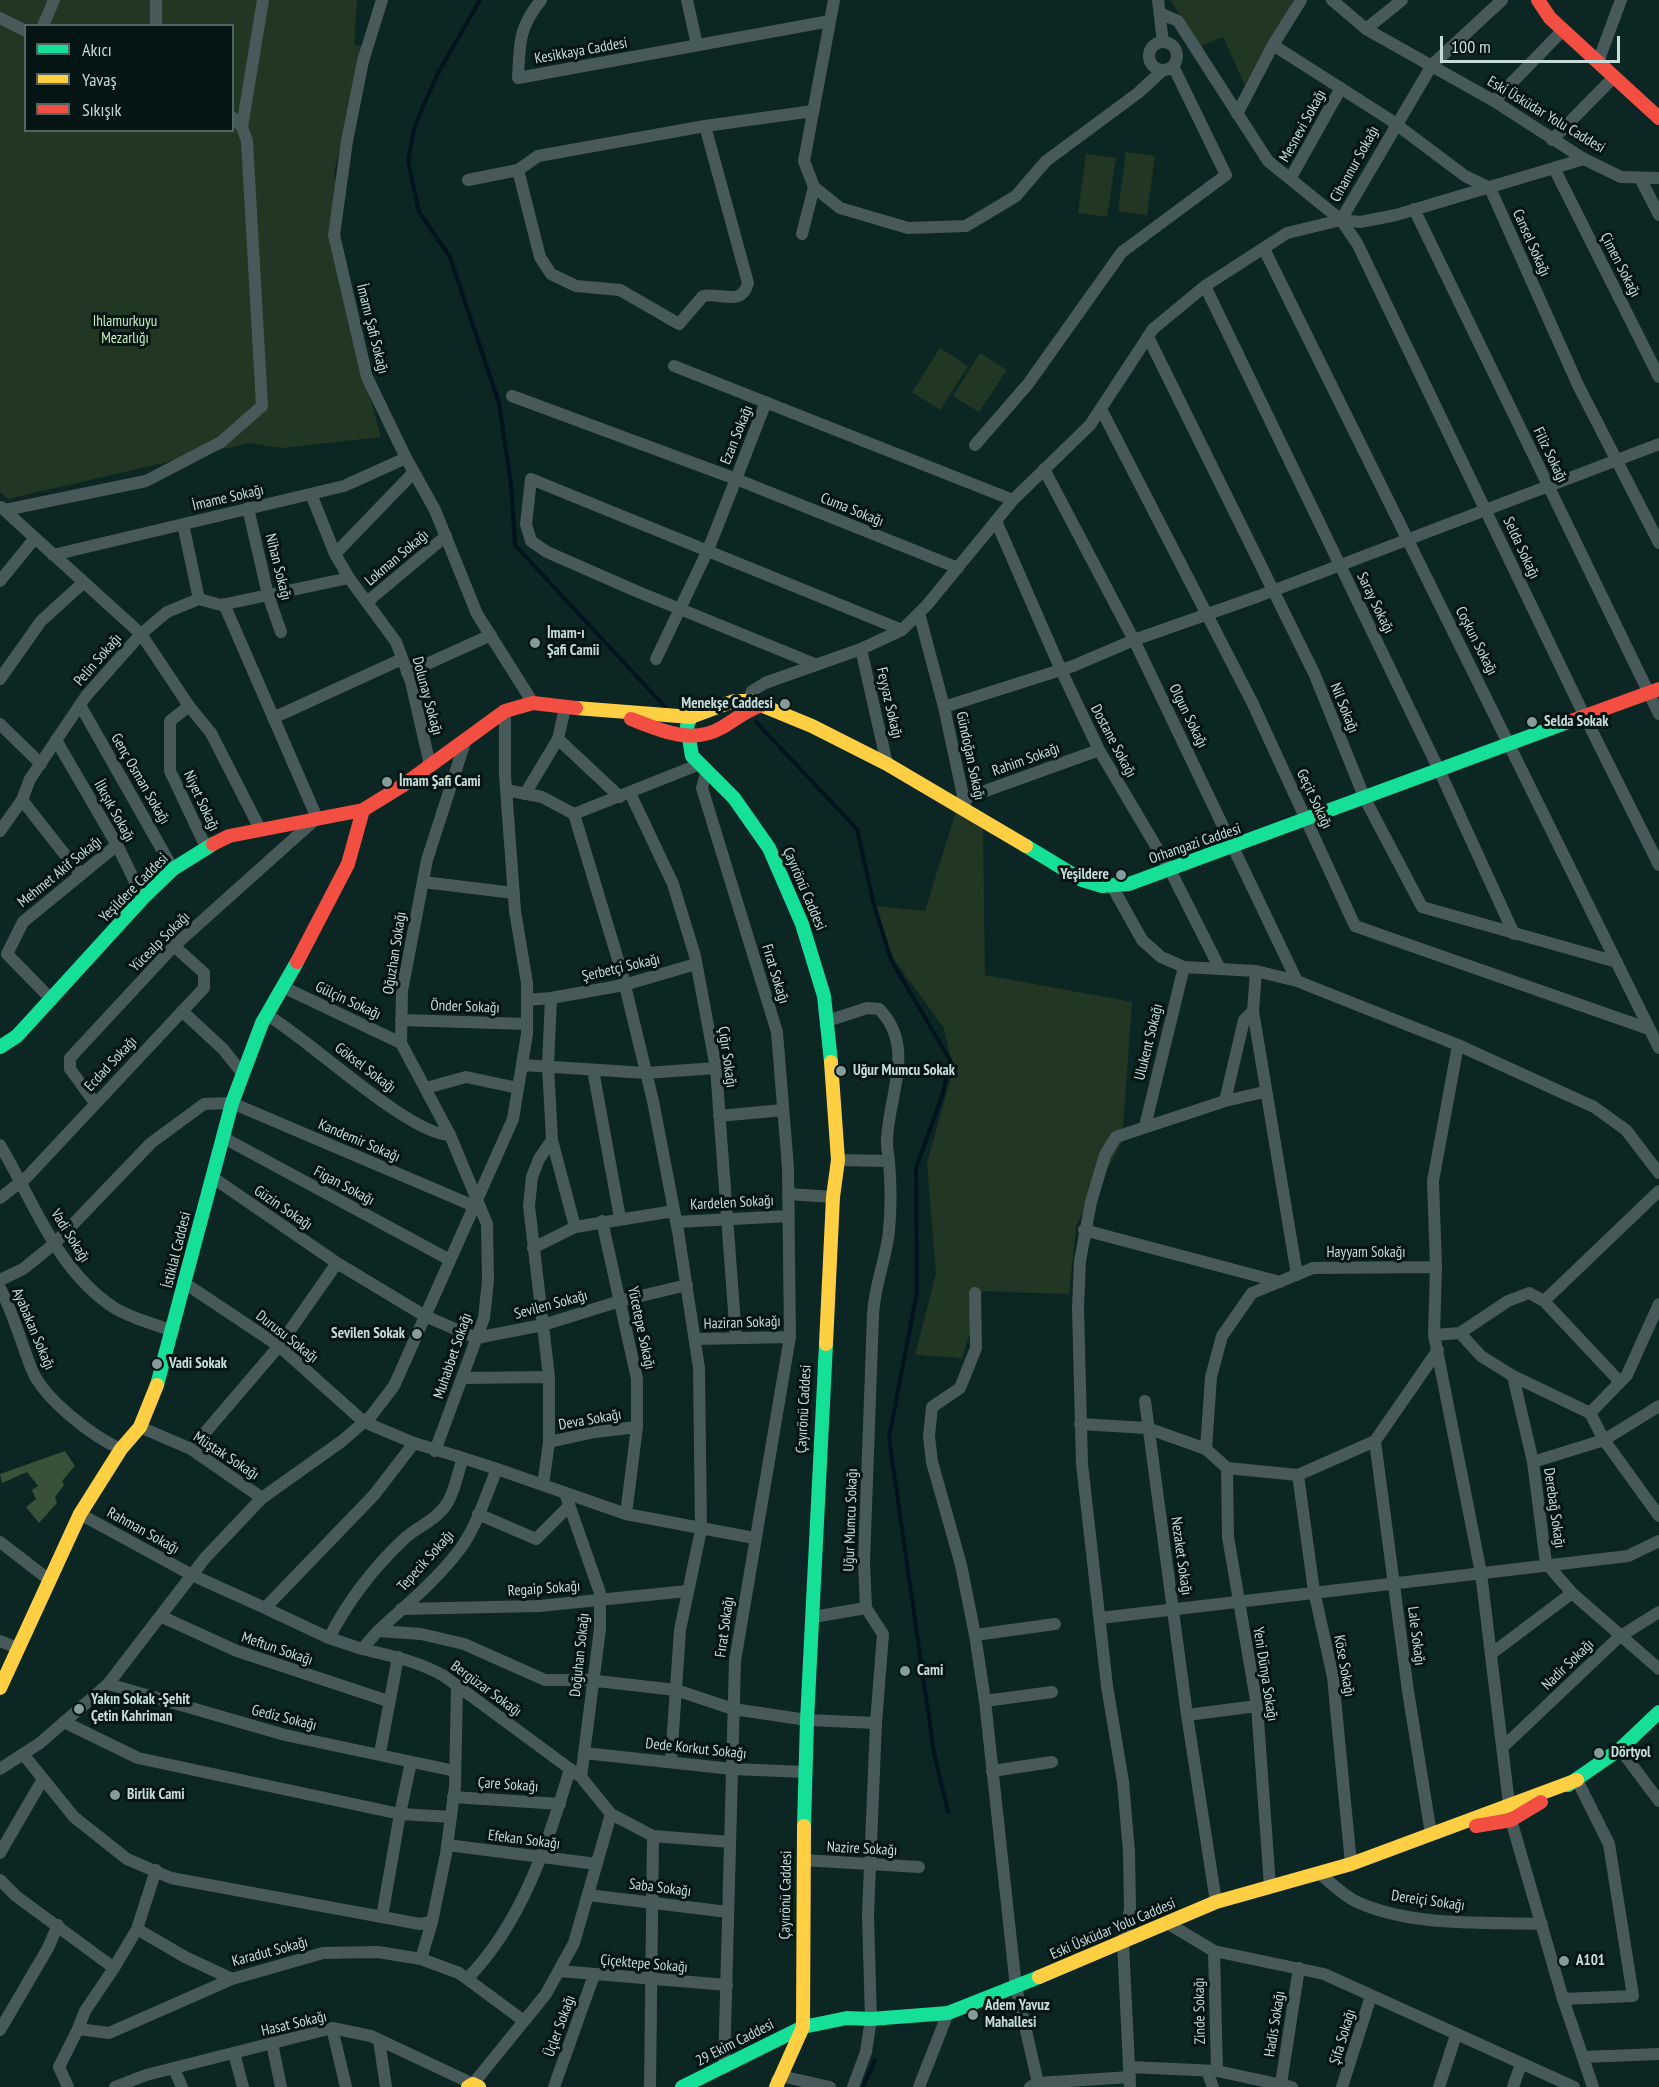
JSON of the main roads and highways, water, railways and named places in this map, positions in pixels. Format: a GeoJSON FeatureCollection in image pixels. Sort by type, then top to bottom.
{"type":"FeatureCollection","features":[{"type":"Feature","properties":{"kind":"waterway"},"geometry":{"type":"LineString","coordinates":[[480,0],[438,73],[415,125],[408,161],[419,212],[450,257],[499,403],[511,484],[515,545],[666,708]]}},
{"type":"Feature","properties":{"kind":"waterway"},"geometry":{"type":"LineString","coordinates":[[756,722],[857,829],[873,901],[891,960],[950,1060],[943,1093],[916,1168],[917,1292],[889,1438],[934,1753],[948,1812]]}},
{"type":"Feature","properties":{"kind":"waterway"},"geometry":{"type":"LineString","coordinates":[[863,2087],[875,2060]]}},
{"type":"Feature","properties":{"kind":"place","name":"İmam-ı Şafi Camii"},"geometry":{"type":"Point","coordinates":[535,643]}},
{"type":"Feature","properties":{"kind":"place","name":"Menekşe Caddesi"},"geometry":{"type":"Point","coordinates":[785,704]}},
{"type":"Feature","properties":{"kind":"place","name":"Selda Sokak"},"geometry":{"type":"Point","coordinates":[1532,722]}},
{"type":"Feature","properties":{"kind":"place","name":"İmam Şafi Cami"},"geometry":{"type":"Point","coordinates":[387,782]}},
{"type":"Feature","properties":{"kind":"place","name":"Yeşildere"},"geometry":{"type":"Point","coordinates":[1121,875]}},
{"type":"Feature","properties":{"kind":"place","name":"Uğur Mumcu Sokak"},"geometry":{"type":"Point","coordinates":[841,1071]}},
{"type":"Feature","properties":{"kind":"place","name":"Sevilen Sokak"},"geometry":{"type":"Point","coordinates":[417,1334]}},
{"type":"Feature","properties":{"kind":"place","name":"Vadi Sokak"},"geometry":{"type":"Point","coordinates":[157,1364]}},
{"type":"Feature","properties":{"kind":"place","name":"Cami"},"geometry":{"type":"Point","coordinates":[905,1671]}},
{"type":"Feature","properties":{"kind":"place","name":"Yakın Sokak -Şehit Çetin Kahriman"},"geometry":{"type":"Point","coordinates":[79,1709]}},
{"type":"Feature","properties":{"kind":"place","name":"Dörtyol"},"geometry":{"type":"Point","coordinates":[1599,1753]}},
{"type":"Feature","properties":{"kind":"place","name":"Birlik Cami"},"geometry":{"type":"Point","coordinates":[115,1795]}},
{"type":"Feature","properties":{"kind":"place","name":"A101"},"geometry":{"type":"Point","coordinates":[1564,1961]}},
{"type":"Feature","properties":{"kind":"place","name":"Adem Yavuz Mahallesi"},"geometry":{"type":"Point","coordinates":[973,2015]}},
{"type":"Feature","properties":{"kind":"park label","name":"Ihlamurkuyu Mezarlığı"},"geometry":{"type":"Point","coordinates":[125,330]}}]}
